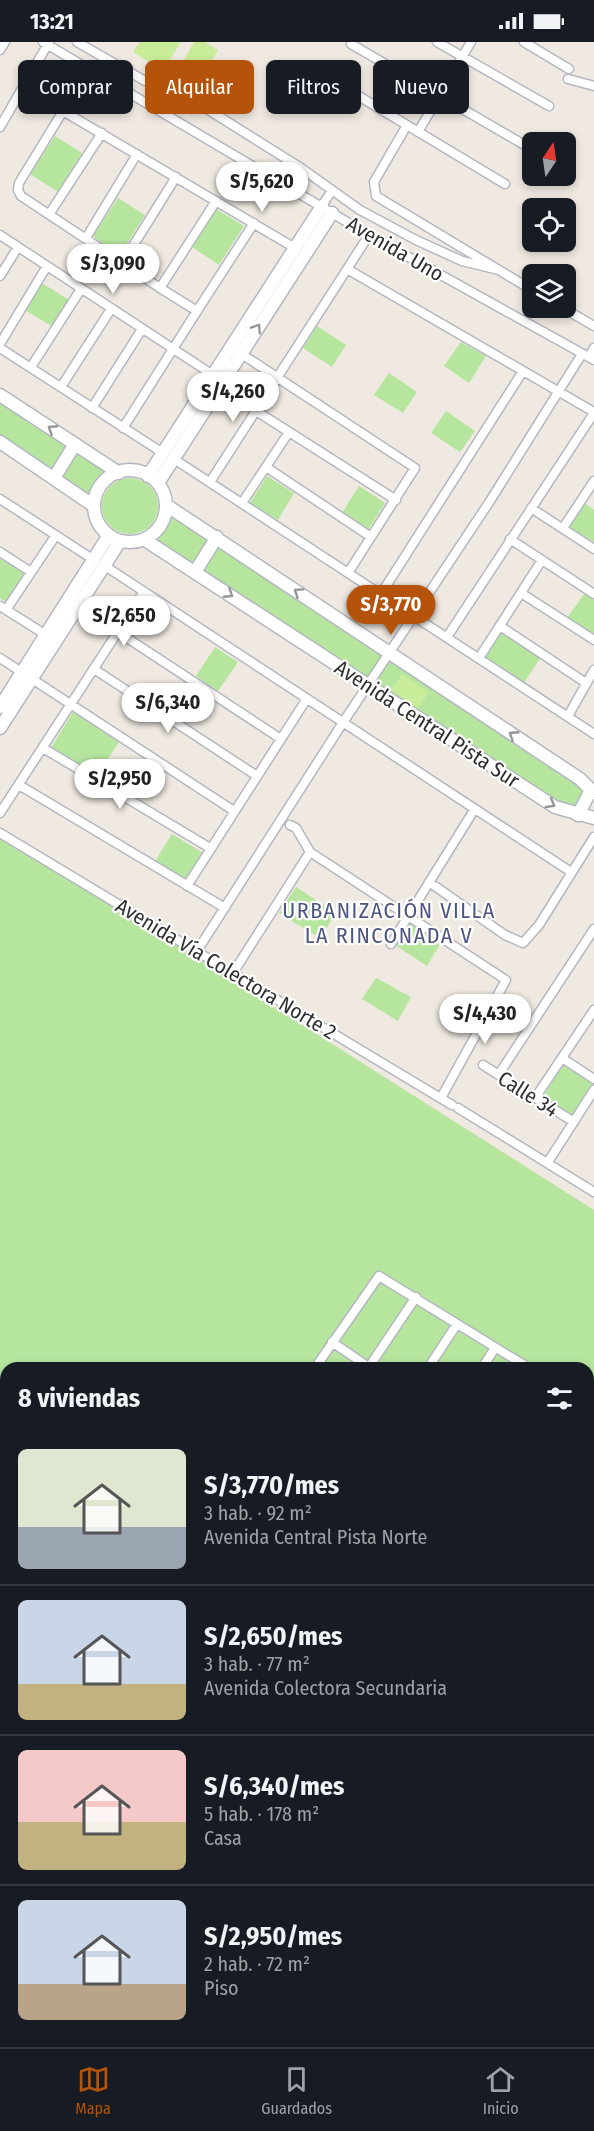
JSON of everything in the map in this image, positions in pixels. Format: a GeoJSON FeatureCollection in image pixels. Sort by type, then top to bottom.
{"type":"FeatureCollection","features":[{"type":"Feature","properties":{"kind":"street"},"geometry":{"type":"LineString","coordinates":[[0,50],[5,42]]}},
{"type":"Feature","properties":{"kind":"street"},"geometry":{"type":"LineString","coordinates":[[77,42],[145,81],[188,97],[360,210],[462,261],[499,270]]}},
{"type":"Feature","properties":{"kind":"street"},"geometry":{"type":"LineString","coordinates":[[437,42],[549,106]]}},
{"type":"Feature","properties":{"kind":"street"},"geometry":{"type":"LineString","coordinates":[[460,60],[471,42]]}},
{"type":"Feature","properties":{"kind":"street"},"geometry":{"type":"LineString","coordinates":[[524,42],[569,69]]}},
{"type":"Feature","properties":{"kind":"street"},"geometry":{"type":"LineString","coordinates":[[38,60],[47,43]]}},
{"type":"Feature","properties":{"kind":"street","name":"Avenida Uno"},"geometry":{"type":"LineString","coordinates":[[47,43],[369,234],[588,357]]}},
{"type":"Feature","properties":{"kind":"street"},"geometry":{"type":"LineString","coordinates":[[351,44],[379,60]]}},
{"type":"Feature","properties":{"kind":"street"},"geometry":{"type":"LineString","coordinates":[[568,79],[594,86]]}},
{"type":"Feature","properties":{"kind":"street"},"geometry":{"type":"LineString","coordinates":[[361,97],[505,184]]}},
{"type":"Feature","properties":{"kind":"street"},"geometry":{"type":"LineString","coordinates":[[0,127],[18,98]]}},
{"type":"Feature","properties":{"kind":"street"},"geometry":{"type":"LineString","coordinates":[[469,112],[522,143]]}},
{"type":"Feature","properties":{"kind":"street"},"geometry":{"type":"LineString","coordinates":[[61,114],[19,183],[18,190],[21,196],[197,311]]}},
{"type":"Feature","properties":{"kind":"street"},"geometry":{"type":"LineString","coordinates":[[68,114],[295,248]]}},
{"type":"Feature","properties":{"kind":"street"},"geometry":{"type":"LineString","coordinates":[[418,132],[429,114]]}},
{"type":"Feature","properties":{"kind":"street","name":"Avenida Uno"},"geometry":{"type":"LineString","coordinates":[[407,125],[374,182],[375,193],[382,200],[522,284]]}},
{"type":"Feature","properties":{"kind":"street"},"geometry":{"type":"LineString","coordinates":[[50,213],[102,133]]}},
{"type":"Feature","properties":{"kind":"street"},"geometry":{"type":"LineString","coordinates":[[86,237],[137,154]]}},
{"type":"Feature","properties":{"kind":"street"},"geometry":{"type":"LineString","coordinates":[[123,262],[176,177]]}},
{"type":"Feature","properties":{"kind":"street"},"geometry":{"type":"LineString","coordinates":[[153,480],[327,209],[332,190]]}},
{"type":"Feature","properties":{"kind":"street"},"geometry":{"type":"LineString","coordinates":[[160,288],[216,201]]}},
{"type":"Feature","properties":{"kind":"street"},"geometry":{"type":"LineString","coordinates":[[168,456],[213,375],[236,350],[295,248],[327,209]]}},
{"type":"Feature","properties":{"kind":"street"},"geometry":{"type":"LineString","coordinates":[[123,428],[254,223]]}},
{"type":"Feature","properties":{"kind":"street"},"geometry":{"type":"LineString","coordinates":[[210,482],[369,234]]}},
{"type":"Feature","properties":{"kind":"street"},"geometry":{"type":"LineString","coordinates":[[0,235],[213,375]]}},
{"type":"Feature","properties":{"kind":"street"},"geometry":{"type":"LineString","coordinates":[[0,276],[18,247]]}},
{"type":"Feature","properties":{"kind":"street"},"geometry":{"type":"LineString","coordinates":[[47,266],[0,346],[594,734]]}},
{"type":"Feature","properties":{"kind":"street"},"geometry":{"type":"LineString","coordinates":[[347,269],[594,412],[447,637]]}},
{"type":"Feature","properties":{"kind":"street"},"geometry":{"type":"LineString","coordinates":[[31,367],[81,289]]}},
{"type":"Feature","properties":{"kind":"street"},"geometry":{"type":"LineString","coordinates":[[61,387],[111,309]]}},
{"type":"Feature","properties":{"kind":"street"},"geometry":{"type":"LineString","coordinates":[[576,316],[593,326]]}},
{"type":"Feature","properties":{"kind":"street"},"geometry":{"type":"LineString","coordinates":[[92,408],[142,329]]}},
{"type":"Feature","properties":{"kind":"street"},"geometry":{"type":"LineString","coordinates":[[197,951],[342,724],[415,616],[559,393],[594,348]]}},
{"type":"Feature","properties":{"kind":"street"},"geometry":{"type":"LineString","coordinates":[[236,350],[413,465],[414,471],[348,573]]}},
{"type":"Feature","properties":{"kind":"street"},"geometry":{"type":"LineString","coordinates":[[381,594],[523,371]]}},
{"type":"Feature","properties":{"kind":"street"},"geometry":{"type":"LineString","coordinates":[[0,395],[119,472],[136,471],[153,480],[166,505],[580,779],[592,791],[578,815]]}},
{"type":"Feature","properties":{"kind":"street"},"geometry":{"type":"LineString","coordinates":[[256,411],[396,500]]}},
{"type":"Feature","properties":{"kind":"street"},"geometry":{"type":"LineString","coordinates":[[243,503],[289,432]]}},
{"type":"Feature","properties":{"kind":"street"},"geometry":{"type":"LineString","coordinates":[[0,442],[94,506]]}},
{"type":"Feature","properties":{"kind":"street"},"geometry":{"type":"LineString","coordinates":[[54,478],[75,444]]}},
{"type":"Feature","properties":{"kind":"street"},"geometry":{"type":"LineString","coordinates":[[266,467],[370,537]]}},
{"type":"Feature","properties":{"kind":"street"},"geometry":{"type":"LineString","coordinates":[[119,472],[99,489],[94,506],[98,522],[115,538],[145,540],[161,526],[166,505]]}},
{"type":"Feature","properties":{"kind":"street"},"geometry":{"type":"LineString","coordinates":[[563,528],[594,481]]}},
{"type":"Feature","properties":{"kind":"street"},"geometry":{"type":"LineString","coordinates":[[0,499],[571,872]]}},
{"type":"Feature","properties":{"kind":"street"},"geometry":{"type":"LineString","coordinates":[[531,508],[594,549]]}},
{"type":"Feature","properties":{"kind":"street"},"geometry":{"type":"LineString","coordinates":[[46,635],[3,608],[56,535]]}},
{"type":"Feature","properties":{"kind":"street"},"geometry":{"type":"LineString","coordinates":[[195,572],[217,537]]}},
{"type":"Feature","properties":{"kind":"street"},"geometry":{"type":"LineString","coordinates":[[0,707],[28,674],[115,538]]}},
{"type":"Feature","properties":{"kind":"street"},"geometry":{"type":"LineString","coordinates":[[510,539],[594,594]]}},
{"type":"Feature","properties":{"kind":"street","name":"Avenida Central Pista Sur"},"geometry":{"type":"LineString","coordinates":[[145,540],[555,807],[594,818]]}},
{"type":"Feature","properties":{"kind":"street"},"geometry":{"type":"LineString","coordinates":[[0,552],[31,572]]}},
{"type":"Feature","properties":{"kind":"street"},"geometry":{"type":"LineString","coordinates":[[479,658],[542,560]]}},
{"type":"Feature","properties":{"kind":"street"},"geometry":{"type":"LineString","coordinates":[[0,728],[46,635],[100,563]]}},
{"type":"Feature","properties":{"kind":"street"},"geometry":{"type":"LineString","coordinates":[[0,813],[143,593]]}},
{"type":"Feature","properties":{"kind":"street"},"geometry":{"type":"LineString","coordinates":[[521,594],[594,640]]}},
{"type":"Feature","properties":{"kind":"street"},"geometry":{"type":"LineString","coordinates":[[500,626],[586,683]]}},
{"type":"Feature","properties":{"kind":"street"},"geometry":{"type":"LineString","coordinates":[[118,632],[281,739]]}},
{"type":"Feature","properties":{"kind":"street"},"geometry":{"type":"LineString","coordinates":[[0,658],[28,674],[234,811]]}},
{"type":"Feature","properties":{"kind":"street"},"geometry":{"type":"LineString","coordinates":[[94,669],[256,776]]}},
{"type":"Feature","properties":{"kind":"street"},"geometry":{"type":"LineString","coordinates":[[568,716],[594,670]]}},
{"type":"Feature","properties":{"kind":"street"},"geometry":{"type":"LineString","coordinates":[[187,886],[306,700]]}},
{"type":"Feature","properties":{"kind":"street"},"geometry":{"type":"LineString","coordinates":[[43,748],[210,849]]}},
{"type":"Feature","properties":{"kind":"street"},"geometry":{"type":"LineString","coordinates":[[19,785],[225,908]]}},
{"type":"Feature","properties":{"kind":"street"},"geometry":{"type":"LineString","coordinates":[[391,944],[474,810]]}},
{"type":"Feature","properties":{"kind":"street"},"geometry":{"type":"LineString","coordinates":[[290,825],[296,828],[310,852],[506,980],[441,1098]]}},
{"type":"Feature","properties":{"kind":"street","name":"Avenida Vía Colectora Norte 2"},"geometry":{"type":"LineString","coordinates":[[0,833],[548,1162],[594,1192]]}},
{"type":"Feature","properties":{"kind":"street"},"geometry":{"type":"LineString","coordinates":[[429,882],[505,935],[522,943],[539,925],[594,837]]}},
{"type":"Feature","properties":{"kind":"street"},"geometry":{"type":"LineString","coordinates":[[232,973],[310,852]]}},
{"type":"Feature","properties":{"kind":"street"},"geometry":{"type":"LineString","coordinates":[[499,1074],[594,929]]}},
{"type":"Feature","properties":{"kind":"street"},"geometry":{"type":"LineString","coordinates":[[535,1098],[594,1010]]}},
{"type":"Feature","properties":{"kind":"street"},"geometry":{"type":"LineString","coordinates":[[562,1058],[594,1079]]}},
{"type":"Feature","properties":{"kind":"street","name":"Calle 34"},"geometry":{"type":"LineString","coordinates":[[483,1065],[574,1122]]}},
{"type":"Feature","properties":{"kind":"street"},"geometry":{"type":"LineString","coordinates":[[548,1162],[594,1090]]}},
{"type":"Feature","properties":{"kind":"street"},"geometry":{"type":"LineString","coordinates":[[319,1362],[376,1277],[385,1278],[519,1362]]}},
{"type":"Feature","properties":{"kind":"street"},"geometry":{"type":"LineString","coordinates":[[374,1362],[416,1297]]}},
{"type":"Feature","properties":{"kind":"street"},"geometry":{"type":"LineString","coordinates":[[432,1362],[458,1324]]}},
{"type":"Feature","properties":{"kind":"street"},"geometry":{"type":"LineString","coordinates":[[332,1342],[361,1362]]}},
{"type":"Feature","properties":{"kind":"street"},"geometry":{"type":"LineString","coordinates":[[486,1362],[495,1348]]}},
{"type":"Feature","properties":{"kind":"green space"},"geometry":{"type":"Polygon","coordinates":[[[140,42],[181,42],[170,60],[146,60],[133,52],[140,42]]]}},
{"type":"Feature","properties":{"kind":"green space"},"geometry":{"type":"Polygon","coordinates":[[[194,42],[205,42],[218,50],[212,60],[184,60],[194,42]]]}},
{"type":"Feature","properties":{"kind":"green space"},"geometry":{"type":"Polygon","coordinates":[[[55,136],[82,153],[58,192],[30,174],[55,136]]]}},
{"type":"Feature","properties":{"kind":"green space"},"geometry":{"type":"Polygon","coordinates":[[[118,198],[145,215],[119,256],[93,236],[118,198]]]}},
{"type":"Feature","properties":{"kind":"green space"},"geometry":{"type":"Polygon","coordinates":[[[216,209],[244,226],[219,265],[192,247],[216,209]]]}},
{"type":"Feature","properties":{"kind":"green space"},"geometry":{"type":"Polygon","coordinates":[[[42,283],[69,300],[53,327],[25,310],[42,283]]]}},
{"type":"Feature","properties":{"kind":"green space"},"geometry":{"type":"Polygon","coordinates":[[[317,326],[346,345],[332,367],[303,348],[317,326]]]}},
{"type":"Feature","properties":{"kind":"green space"},"geometry":{"type":"Polygon","coordinates":[[[461,342],[486,356],[469,383],[444,366],[461,342]]]}},
{"type":"Feature","properties":{"kind":"green space"},"geometry":{"type":"Polygon","coordinates":[[[389,373],[417,392],[403,413],[374,395],[389,373]]]}},
{"type":"Feature","properties":{"kind":"green space"},"geometry":{"type":"Polygon","coordinates":[[[0,398],[69,447],[53,470],[49,470],[0,439],[0,398]]]}},
{"type":"Feature","properties":{"kind":"green space"},"geometry":{"type":"Polygon","coordinates":[[[446,411],[475,431],[460,452],[431,433],[446,411]]]}},
{"type":"Feature","properties":{"kind":"green space"},"geometry":{"type":"Polygon","coordinates":[[[82,452],[111,473],[98,485],[93,500],[62,479],[61,473],[74,453],[82,452]]]}},
{"type":"Feature","properties":{"kind":"green space"},"geometry":{"type":"Polygon","coordinates":[[[267,476],[294,493],[278,520],[250,503],[267,476]]]}},
{"type":"Feature","properties":{"kind":"green space"},"geometry":{"type":"Polygon","coordinates":[[[124,478],[136,478],[150,486],[158,500],[156,517],[150,526],[136,534],[124,534],[107,522],[102,512],[102,500],[114,483],[124,478]]]}},
{"type":"Feature","properties":{"kind":"green space"},"geometry":{"type":"Polygon","coordinates":[[[359,486],[385,503],[368,530],[342,513],[359,486]]]}},
{"type":"Feature","properties":{"kind":"green space"},"geometry":{"type":"Polygon","coordinates":[[[583,502],[594,510],[594,542],[567,526],[583,502]]]}},
{"type":"Feature","properties":{"kind":"green space"},"geometry":{"type":"Polygon","coordinates":[[[174,515],[209,538],[194,564],[157,542],[174,515]]]}},
{"type":"Feature","properties":{"kind":"green space"},"geometry":{"type":"Polygon","coordinates":[[[218,544],[385,655],[370,677],[368,678],[202,570],[218,544]]]}},
{"type":"Feature","properties":{"kind":"green space"},"geometry":{"type":"Polygon","coordinates":[[[0,556],[27,573],[7,603],[0,598],[0,556]]]}},
{"type":"Feature","properties":{"kind":"green space"},"geometry":{"type":"Polygon","coordinates":[[[585,593],[594,599],[594,636],[567,618],[585,593]]]}},
{"type":"Feature","properties":{"kind":"green space"},"geometry":{"type":"Polygon","coordinates":[[[503,631],[541,657],[524,683],[486,659],[485,655],[503,631]]]}},
{"type":"Feature","properties":{"kind":"green space"},"geometry":{"type":"Polygon","coordinates":[[[215,647],[238,662],[218,691],[196,676],[215,647]]]}},
{"type":"Feature","properties":{"kind":"green space"},"geometry":{"type":"Polygon","coordinates":[[[391,660],[578,780],[586,795],[582,807],[565,809],[376,686],[375,683],[391,660]]]}},
{"type":"Feature","properties":{"kind":"green space"},"geometry":{"type":"Polygon","coordinates":[[[402,674],[429,692],[418,709],[391,690],[402,674]]]}},
{"type":"Feature","properties":{"kind":"green space"},"geometry":{"type":"Polygon","coordinates":[[[73,712],[119,742],[97,776],[51,748],[73,712]]]}},
{"type":"Feature","properties":{"kind":"green space"},"geometry":{"type":"Polygon","coordinates":[[[0,833],[594,1210],[594,1362],[0,1362],[0,833]]]}},
{"type":"Feature","properties":{"kind":"green space"},"geometry":{"type":"Polygon","coordinates":[[[172,834],[203,853],[186,879],[155,861],[172,834]]]}},
{"type":"Feature","properties":{"kind":"green space"},"geometry":{"type":"Polygon","coordinates":[[[296,887],[336,913],[320,938],[279,913],[296,887]]]}},
{"type":"Feature","properties":{"kind":"green space"},"geometry":{"type":"Polygon","coordinates":[[[410,921],[441,942],[427,966],[395,945],[410,921]]]}},
{"type":"Feature","properties":{"kind":"green space"},"geometry":{"type":"Polygon","coordinates":[[[376,978],[411,997],[398,1021],[362,999],[376,978]]]}},
{"type":"Feature","properties":{"kind":"green space"},"geometry":{"type":"Polygon","coordinates":[[[562,1066],[593,1084],[571,1117],[542,1099],[562,1066]]]}},
{"type":"Feature","properties":{"kind":"district","name":"URBANIZACIÓN VILLA LA RINCONADA V"},"geometry":{"type":"Point","coordinates":[389,922]}}]}
